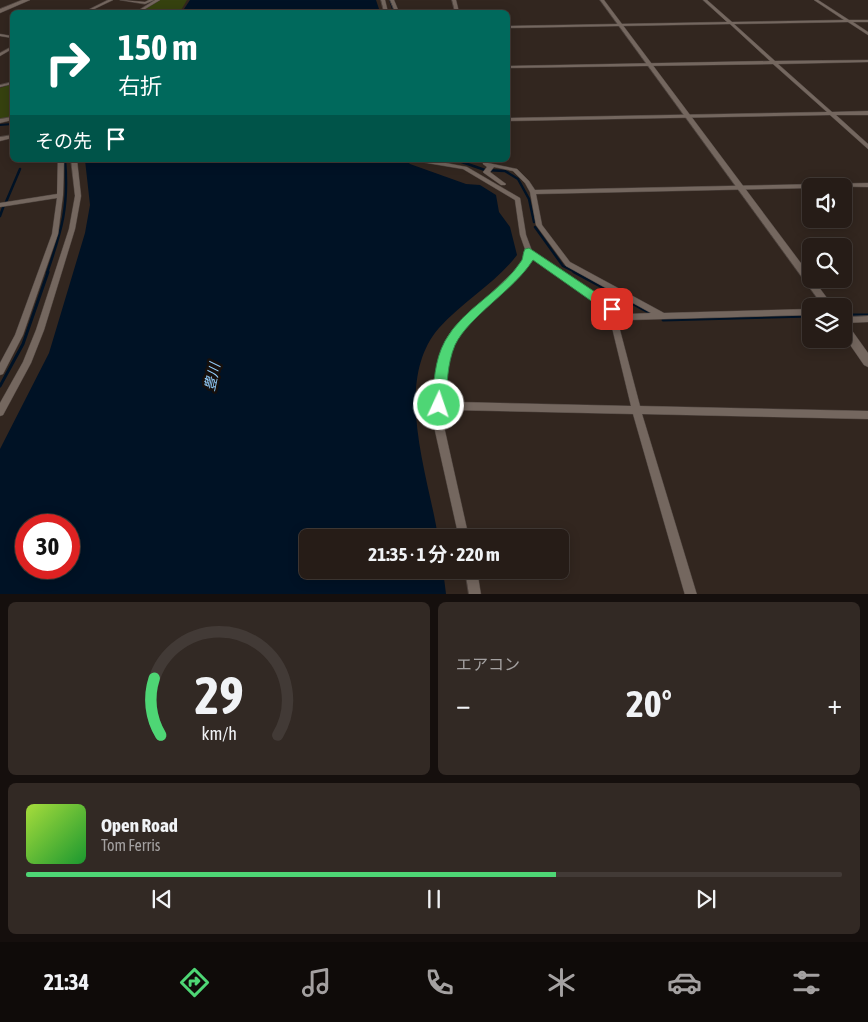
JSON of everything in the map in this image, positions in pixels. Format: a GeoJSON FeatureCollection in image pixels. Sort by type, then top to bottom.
{"type":"FeatureCollection","features":[{"type":"Feature","properties":{"kind":"main road"},"geometry":{"type":"LineString","coordinates":[[0,11],[27,0]]}},
{"type":"Feature","properties":{"kind":"street"},"geometry":{"type":"LineString","coordinates":[[90,10],[111,0]]}},
{"type":"Feature","properties":{"kind":"street"},"geometry":{"type":"LineString","coordinates":[[122,0],[145,3],[152,0]]}},
{"type":"Feature","properties":{"kind":"street"},"geometry":{"type":"LineString","coordinates":[[141,10],[158,0]]}},
{"type":"Feature","properties":{"kind":"street"},"geometry":{"type":"LineString","coordinates":[[602,0],[822,298]]}},
{"type":"Feature","properties":{"kind":"street"},"geometry":{"type":"LineString","coordinates":[[705,0],[868,147]]}},
{"type":"Feature","properties":{"kind":"street"},"geometry":{"type":"LineString","coordinates":[[816,0],[868,34]]}},
{"type":"Feature","properties":{"kind":"street"},"geometry":{"type":"LineString","coordinates":[[510,27],[868,21]]}},
{"type":"Feature","properties":{"kind":"street"},"geometry":{"type":"LineString","coordinates":[[510,67],[868,61]]}},
{"type":"Feature","properties":{"kind":"street"},"geometry":{"type":"LineString","coordinates":[[510,120],[868,113]]}},
{"type":"Feature","properties":{"kind":"street"},"geometry":{"type":"LineString","coordinates":[[0,371],[19,335],[51,248],[60,194],[61,162]]}},
{"type":"Feature","properties":{"kind":"street"},"geometry":{"type":"LineString","coordinates":[[0,412],[27,362],[40,330],[72,229],[78,196],[74,162]]}},
{"type":"Feature","properties":{"kind":"street"},"geometry":{"type":"LineString","coordinates":[[432,162],[465,168],[518,199]]}},
{"type":"Feature","properties":{"kind":"street"},"geometry":{"type":"LineString","coordinates":[[462,529],[438,422],[441,373],[449,344],[459,329],[515,275],[528,259],[529,252],[523,235],[516,194],[486,166]]}},
{"type":"Feature","properties":{"kind":"street"},"geometry":{"type":"LineString","coordinates":[[486,166],[515,170],[528,182],[534,192],[539,224],[568,264],[663,316]]}},
{"type":"Feature","properties":{"kind":"street"},"geometry":{"type":"LineString","coordinates":[[534,192],[868,184]]}},
{"type":"Feature","properties":{"kind":"street"},"geometry":{"type":"LineString","coordinates":[[0,205],[60,194]]}},
{"type":"Feature","properties":{"kind":"street"},"geometry":{"type":"LineString","coordinates":[[529,252],[612,309],[628,317],[802,312]]}},
{"type":"Feature","properties":{"kind":"street"},"geometry":{"type":"LineString","coordinates":[[612,309],[637,411],[692,594]]}},
{"type":"Feature","properties":{"kind":"street"},"geometry":{"type":"LineString","coordinates":[[852,320],[868,319]]}},
{"type":"Feature","properties":{"kind":"street"},"geometry":{"type":"LineString","coordinates":[[852,339],[868,362]]}},
{"type":"Feature","properties":{"kind":"street"},"geometry":{"type":"LineString","coordinates":[[441,373],[453,406],[868,415]]}},
{"type":"Feature","properties":{"kind":"street"},"geometry":{"type":"LineString","coordinates":[[473,579],[476,594]]}},
{"type":"Feature","properties":{"kind":"green space"},"geometry":{"type":"Polygon","coordinates":[[[160,0],[187,0],[181,10],[143,10],[160,0]]]}},
{"type":"Feature","properties":{"kind":"green space"},"geometry":{"type":"Polygon","coordinates":[[[10,85],[10,118],[0,119],[0,88],[10,85]]]}},
{"type":"Feature","properties":{"kind":"water"},"geometry":{"type":"Polygon","coordinates":[[[190,0],[376,0],[379,10],[183,10],[190,0]]]}},
{"type":"Feature","properties":{"kind":"water","name":"豊川"},"geometry":{"type":"Polygon","coordinates":[[[85,162],[408,162],[466,184],[480,185],[496,195],[499,212],[510,227],[517,255],[499,275],[439,328],[425,350],[418,375],[416,402],[422,459],[437,529],[299,529],[299,579],[444,579],[446,594],[0,594],[0,449],[49,353],[85,233],[90,205],[85,162]]]}},
{"type":"Feature","properties":{"kind":"waterway"},"geometry":{"type":"LineString","coordinates":[[390,0],[393,10]]}},
{"type":"Feature","properties":{"kind":"waterway"},"geometry":{"type":"LineString","coordinates":[[0,125],[10,124]]}},
{"type":"Feature","properties":{"kind":"waterway"},"geometry":{"type":"LineString","coordinates":[[47,273],[57,244],[63,218],[66,191],[65,162]]}},
{"type":"Feature","properties":{"kind":"waterway"},"geometry":{"type":"LineString","coordinates":[[462,162],[485,170],[505,171],[518,179],[529,199],[534,222]]}},
{"type":"Feature","properties":{"kind":"waterway"},"geometry":{"type":"LineString","coordinates":[[6,202],[20,169]]}},
{"type":"Feature","properties":{"kind":"waterway"},"geometry":{"type":"LineString","coordinates":[[0,216],[4,205]]}},
{"type":"Feature","properties":{"kind":"waterway"},"geometry":{"type":"LineString","coordinates":[[535,227],[563,266],[577,273]]}},
{"type":"Feature","properties":{"kind":"waterway"},"geometry":{"type":"LineString","coordinates":[[0,386],[23,344],[48,272]]}},
{"type":"Feature","properties":{"kind":"waterway"},"geometry":{"type":"LineString","coordinates":[[574,272],[650,313]]}},
{"type":"Feature","properties":{"kind":"waterway"},"geometry":{"type":"LineString","coordinates":[[852,315],[868,315]]}},
{"type":"Feature","properties":{"kind":"waterway"},"geometry":{"type":"LineString","coordinates":[[663,320],[802,316]]}},
{"type":"Feature","properties":{"kind":"route"},"geometry":{"type":"LineString","coordinates":[[439,405],[441,373],[449,344],[459,329],[515,275],[528,259],[529,252],[566,275],[612,309]]}}]}
